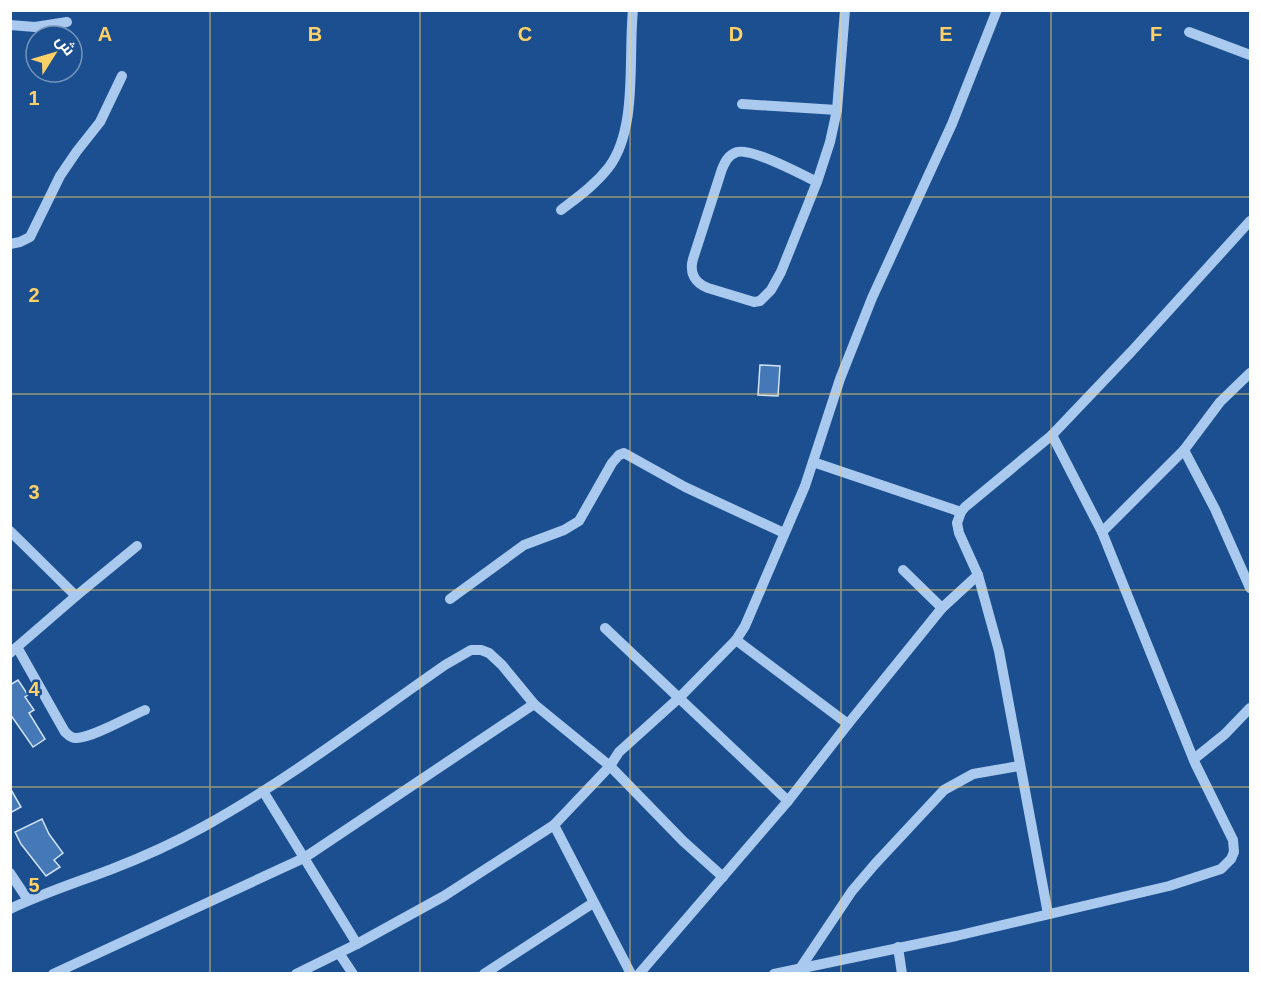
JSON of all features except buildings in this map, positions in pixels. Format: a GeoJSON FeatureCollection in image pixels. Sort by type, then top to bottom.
{"type":"FeatureCollection","features":[{"type":"Feature","properties":{"kind":"street"},"geometry":{"type":"LineString","coordinates":[[561,210],[591,188],[610,166],[620,145],[629,105],[633,10]]}},
{"type":"Feature","properties":{"kind":"street"},"geometry":{"type":"LineString","coordinates":[[817,182],[763,157],[740,151],[733,153],[726,159],[693,259],[694,278],[700,285],[754,302],[760,301],[771,291],[782,272],[817,182],[830,142],[837,110],[845,10]]}},
{"type":"Feature","properties":{"kind":"street"},"geometry":{"type":"LineString","coordinates":[[296,974],[357,944],[444,896],[554,825],[610,766],[619,752],[680,697],[736,640],[805,486],[840,379],[872,298],[952,124],[997,10]]}},
{"type":"Feature","properties":{"kind":"street"},"geometry":{"type":"LineString","coordinates":[[10,26],[35,27],[67,22]]}},
{"type":"Feature","properties":{"kind":"street"},"geometry":{"type":"LineString","coordinates":[[1189,32],[1251,55]]}},
{"type":"Feature","properties":{"kind":"street"},"geometry":{"type":"LineString","coordinates":[[10,244],[30,237],[60,176],[100,122],[122,75]]}},
{"type":"Feature","properties":{"kind":"street"},"geometry":{"type":"LineString","coordinates":[[742,104],[837,110]]}},
{"type":"Feature","properties":{"kind":"street"},"geometry":{"type":"LineString","coordinates":[[1047,914],[999,651],[978,575],[957,524],[961,512],[1052,435],[1251,221]]}},
{"type":"Feature","properties":{"kind":"street"},"geometry":{"type":"LineString","coordinates":[[1102,532],[1184,450],[1220,402],[1251,373]]}},
{"type":"Feature","properties":{"kind":"street"},"geometry":{"type":"LineString","coordinates":[[774,974],[956,936],[1169,886],[1218,871],[1229,862],[1234,852],[1233,840],[1194,759],[1102,532],[1052,435]]}},
{"type":"Feature","properties":{"kind":"street"},"geometry":{"type":"LineString","coordinates":[[1184,450],[1215,509],[1251,588]]}},
{"type":"Feature","properties":{"kind":"street"},"geometry":{"type":"LineString","coordinates":[[450,599],[524,545],[564,530],[579,521],[612,463],[624,453],[685,487],[784,533]]}},
{"type":"Feature","properties":{"kind":"street"},"geometry":{"type":"LineString","coordinates":[[813,462],[961,512]]}},
{"type":"Feature","properties":{"kind":"street"},"geometry":{"type":"LineString","coordinates":[[10,531],[56,579],[76,596]]}},
{"type":"Feature","properties":{"kind":"street"},"geometry":{"type":"LineString","coordinates":[[137,546],[14,650],[71,738],[87,736],[145,710]]}},
{"type":"Feature","properties":{"kind":"street"},"geometry":{"type":"LineString","coordinates":[[903,570],[942,608]]}},
{"type":"Feature","properties":{"kind":"street"},"geometry":{"type":"LineString","coordinates":[[639,974],[788,801],[942,608],[978,575]]}},
{"type":"Feature","properties":{"kind":"street"},"geometry":{"type":"LineString","coordinates":[[605,628],[788,801]]}},
{"type":"Feature","properties":{"kind":"street"},"geometry":{"type":"LineString","coordinates":[[736,640],[848,724]]}},
{"type":"Feature","properties":{"kind":"street"},"geometry":{"type":"LineString","coordinates":[[10,909],[161,849],[203,827],[263,791],[471,650],[489,653],[502,665],[534,704],[610,766],[644,802],[723,877]]}},
{"type":"Feature","properties":{"kind":"street"},"geometry":{"type":"LineString","coordinates":[[53,974],[304,858],[534,704]]}},
{"type":"Feature","properties":{"kind":"street"},"geometry":{"type":"LineString","coordinates":[[1194,759],[1225,734],[1251,708]]}},
{"type":"Feature","properties":{"kind":"street"},"geometry":{"type":"LineString","coordinates":[[801,967],[858,884],[944,790],[973,774],[1019,766]]}},
{"type":"Feature","properties":{"kind":"street"},"geometry":{"type":"LineString","coordinates":[[263,791],[357,944]]}},
{"type":"Feature","properties":{"kind":"street"},"geometry":{"type":"LineString","coordinates":[[554,825],[631,974]]}},
{"type":"Feature","properties":{"kind":"street"},"geometry":{"type":"LineString","coordinates":[[10,873],[28,900]]}},
{"type":"Feature","properties":{"kind":"street"},"geometry":{"type":"LineString","coordinates":[[484,974],[594,903]]}},
{"type":"Feature","properties":{"kind":"street"},"geometry":{"type":"LineString","coordinates":[[898,947],[902,974]]}},
{"type":"Feature","properties":{"kind":"street"},"geometry":{"type":"LineString","coordinates":[[339,953],[353,974]]}}]}
